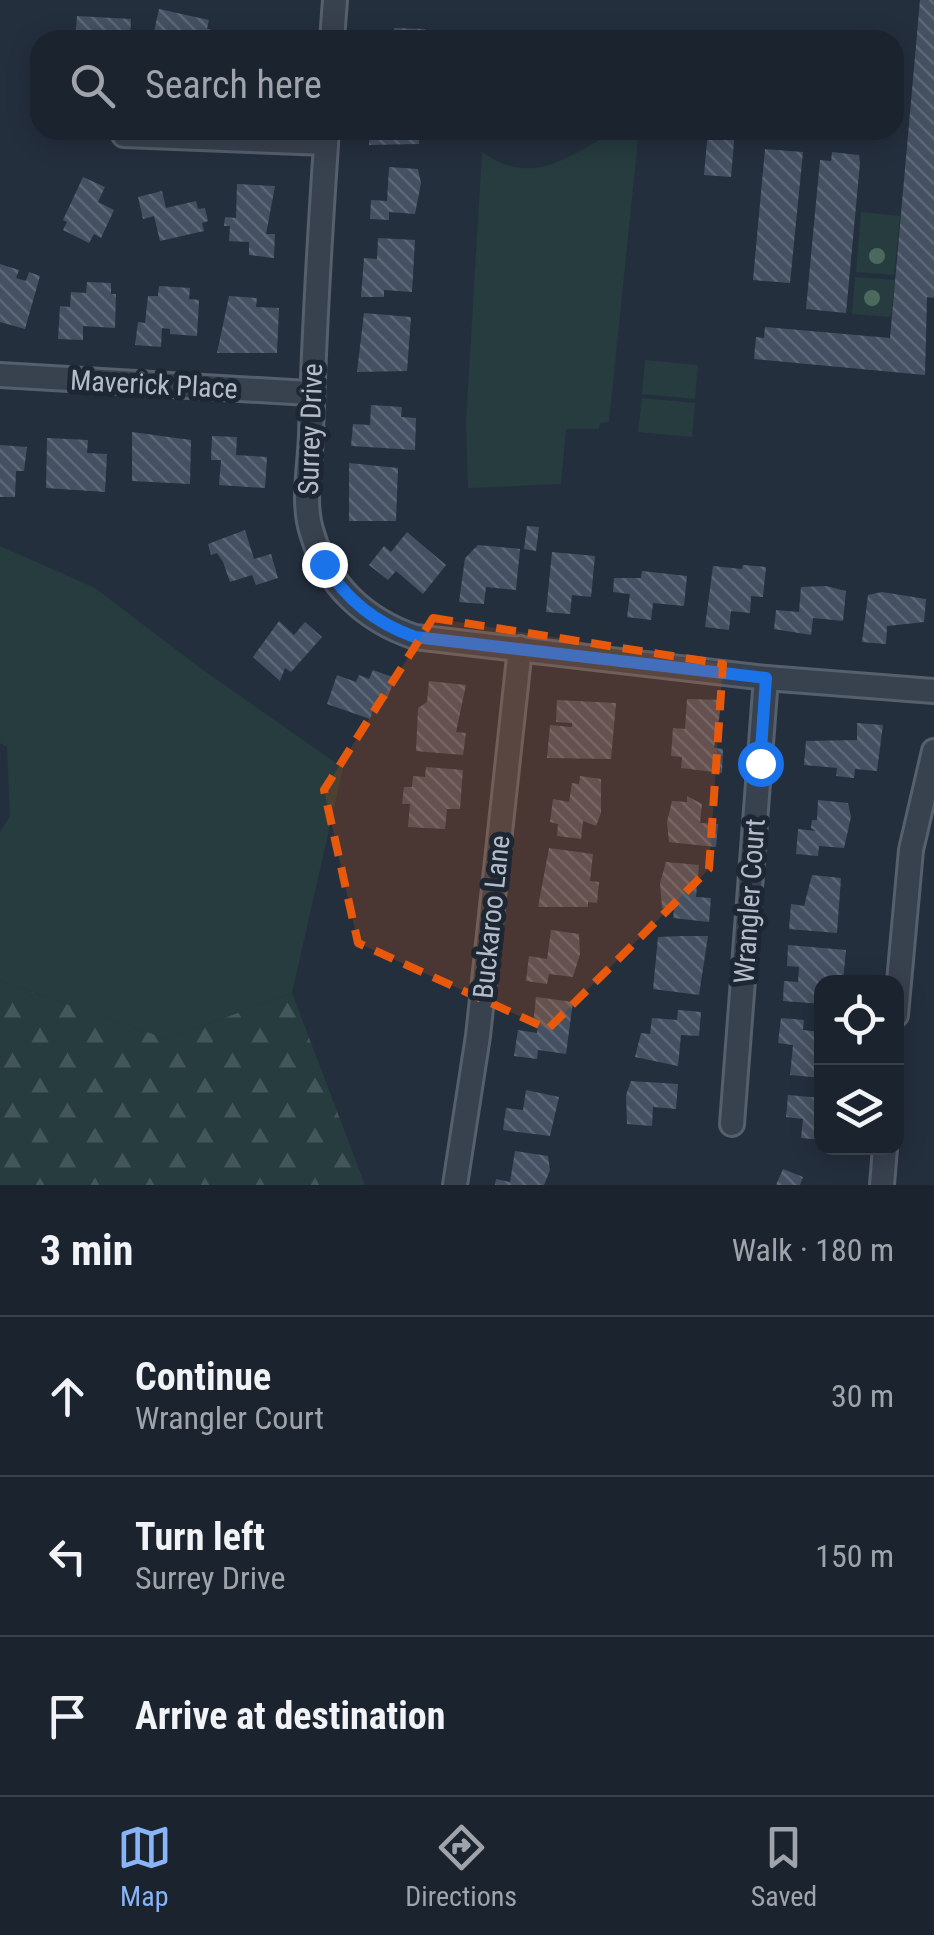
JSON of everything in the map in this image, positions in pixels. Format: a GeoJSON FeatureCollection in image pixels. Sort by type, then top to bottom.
{"type":"FeatureCollection","features":[{"type":"Feature","properties":{"kind":"street"},"geometry":{"type":"LineString","coordinates":[[333,30],[335,0]]}},
{"type":"Feature","properties":{"kind":"street","name":"Surrey Drive"},"geometry":{"type":"LineString","coordinates":[[327,140],[309,392],[307,514],[324,564],[344,593],[370,616],[415,637],[766,678],[934,691]]}},
{"type":"Feature","properties":{"kind":"street","name":"Maverick Place"},"geometry":{"type":"LineString","coordinates":[[0,376],[309,392]]}},
{"type":"Feature","properties":{"kind":"street","name":"Buckaroo Lane"},"geometry":{"type":"LineString","coordinates":[[455,1185],[478,1036],[520,648]]}},
{"type":"Feature","properties":{"kind":"street","name":"Wrangler Court"},"geometry":{"type":"LineString","coordinates":[[732,1124],[766,678]]}},
{"type":"Feature","properties":{"kind":"street"},"geometry":{"type":"LineString","coordinates":[[900,975],[912,850],[934,751]]}},
{"type":"Feature","properties":{"kind":"street"},"geometry":{"type":"LineString","coordinates":[[882,1185],[884,1155]]}},
{"type":"Feature","properties":{"kind":"highlighted area"},"geometry":{"type":"Polygon","coordinates":[[[433,618],[723,664],[709,869],[548,1029],[358,943],[324,790],[433,618]]]}},
{"type":"Feature","properties":{"kind":"green space"},"geometry":{"type":"Polygon","coordinates":[[[600,140],[638,140],[609,422],[600,423],[599,429],[566,429],[561,484],[468,488],[466,422],[482,152],[518,168],[535,168],[567,158],[600,140]]]}},
{"type":"Feature","properties":{"kind":"green space"},"geometry":{"type":"Polygon","coordinates":[[[861,212],[900,216],[894,275],[856,272],[861,212]]]}},
{"type":"Feature","properties":{"kind":"green space"},"geometry":{"type":"Polygon","coordinates":[[[855,277],[895,280],[891,317],[852,314],[855,277]]]}},
{"type":"Feature","properties":{"kind":"green space"},"geometry":{"type":"Polygon","coordinates":[[[645,360],[698,365],[695,399],[642,394],[645,360]]]}},
{"type":"Feature","properties":{"kind":"green space"},"geometry":{"type":"Polygon","coordinates":[[[642,398],[695,403],[692,437],[638,432],[642,398]]]}},
{"type":"Feature","properties":{"kind":"green space"},"geometry":{"type":"Polygon","coordinates":[[[0,546],[95,588],[343,768],[292,993],[167,1039],[0,981],[0,832],[10,816],[7,747],[0,743],[0,546]]]}},
{"type":"Feature","properties":{"kind":"green space"},"geometry":{"type":"Polygon","coordinates":[[[0,981],[167,1039],[292,993],[365,1185],[0,1185],[0,981]]]}},
{"type":"Feature","properties":{"kind":"building"},"geometry":{"type":"Polygon","coordinates":[[[920,0],[934,0],[934,298],[927,297],[925,375],[754,359],[756,337],[764,338],[765,327],[890,338],[920,0]]]}},
{"type":"Feature","properties":{"kind":"building"},"geometry":{"type":"Polygon","coordinates":[[[159,9],[209,20],[207,29],[212,30],[154,30],[159,9]]]}},
{"type":"Feature","properties":{"kind":"building"},"geometry":{"type":"Polygon","coordinates":[[[77,16],[131,19],[130,30],[76,30],[77,16]]]}},
{"type":"Feature","properties":{"kind":"building"},"geometry":{"type":"Polygon","coordinates":[[[369,140],[419,140],[419,144],[369,145],[369,140]]]}},
{"type":"Feature","properties":{"kind":"building"},"geometry":{"type":"Polygon","coordinates":[[[707,140],[734,140],[731,177],[704,175],[707,140]]]}},
{"type":"Feature","properties":{"kind":"building"},"geometry":{"type":"Polygon","coordinates":[[[765,149],[803,152],[790,283],[753,280],[765,149]]]}},
{"type":"Feature","properties":{"kind":"building"},"geometry":{"type":"Polygon","coordinates":[[[832,152],[859,155],[860,163],[846,313],[806,309],[820,160],[831,161],[832,152]]]}},
{"type":"Feature","properties":{"kind":"building"},"geometry":{"type":"Polygon","coordinates":[[[389,167],[418,169],[421,183],[415,214],[389,212],[389,220],[370,219],[371,200],[387,201],[389,167]]]}},
{"type":"Feature","properties":{"kind":"building"},"geometry":{"type":"Polygon","coordinates":[[[83,177],[105,187],[98,202],[114,210],[101,238],[94,234],[89,243],[63,230],[67,222],[63,220],[83,177]]]}},
{"type":"Feature","properties":{"kind":"building"},"geometry":{"type":"Polygon","coordinates":[[[237,184],[275,186],[266,234],[275,234],[274,258],[249,255],[249,242],[229,241],[230,226],[224,226],[225,217],[236,218],[237,184]]]}},
{"type":"Feature","properties":{"kind":"building"},"geometry":{"type":"Polygon","coordinates":[[[162,191],[166,208],[196,201],[198,209],[205,208],[208,221],[202,223],[204,231],[160,241],[154,216],[143,219],[138,197],[162,191]]]}},
{"type":"Feature","properties":{"kind":"building"},"geometry":{"type":"Polygon","coordinates":[[[378,238],[415,240],[412,292],[384,290],[384,297],[361,297],[364,258],[377,259],[378,238]]]}},
{"type":"Feature","properties":{"kind":"building"},"geometry":{"type":"Polygon","coordinates":[[[0,264],[19,270],[16,278],[26,281],[29,272],[40,276],[25,329],[0,322],[0,264]]]}},
{"type":"Feature","properties":{"kind":"building"},"geometry":{"type":"Polygon","coordinates":[[[87,282],[111,283],[111,294],[116,294],[115,328],[83,326],[83,340],[58,339],[60,306],[70,307],[71,292],[86,293],[87,282]]]}},
{"type":"Feature","properties":{"kind":"building"},"geometry":{"type":"Polygon","coordinates":[[[159,286],[190,288],[189,299],[199,300],[197,336],[170,334],[170,329],[162,328],[161,347],[135,345],[138,322],[145,323],[148,296],[158,296],[159,286]]]}},
{"type":"Feature","properties":{"kind":"building"},"geometry":{"type":"Polygon","coordinates":[[[229,296],[257,298],[256,307],[279,308],[277,353],[217,353],[229,296]]]}},
{"type":"Feature","properties":{"kind":"building"},"geometry":{"type":"Polygon","coordinates":[[[364,313],[411,317],[407,371],[357,372],[364,313]]]}},
{"type":"Feature","properties":{"kind":"building"},"geometry":{"type":"Polygon","coordinates":[[[371,405],[402,407],[401,417],[416,418],[415,450],[351,446],[353,424],[370,425],[371,405]]]}},
{"type":"Feature","properties":{"kind":"building"},"geometry":{"type":"Polygon","coordinates":[[[132,432],[191,440],[190,484],[132,481],[132,432]]]}},
{"type":"Feature","properties":{"kind":"building"},"geometry":{"type":"Polygon","coordinates":[[[212,436],[237,437],[236,455],[267,457],[265,488],[219,485],[221,460],[211,460],[212,436]]]}},
{"type":"Feature","properties":{"kind":"building"},"geometry":{"type":"Polygon","coordinates":[[[47,438],[88,440],[87,453],[107,454],[105,492],[46,488],[47,438]]]}},
{"type":"Feature","properties":{"kind":"building"},"geometry":{"type":"Polygon","coordinates":[[[0,445],[27,447],[24,471],[16,471],[15,497],[0,497],[0,445]]]}},
{"type":"Feature","properties":{"kind":"building"},"geometry":{"type":"Polygon","coordinates":[[[349,463],[398,468],[396,521],[349,521],[349,463]]]}},
{"type":"Feature","properties":{"kind":"building"},"geometry":{"type":"Polygon","coordinates":[[[527,526],[539,527],[536,551],[524,549],[527,526]]]}},
{"type":"Feature","properties":{"kind":"building"},"geometry":{"type":"Polygon","coordinates":[[[245,530],[254,559],[271,554],[278,578],[256,585],[252,575],[230,582],[217,553],[211,555],[208,544],[245,530]]]}},
{"type":"Feature","properties":{"kind":"building"},"geometry":{"type":"Polygon","coordinates":[[[407,532],[446,565],[423,594],[396,571],[388,580],[369,565],[384,546],[391,552],[407,532]]]}},
{"type":"Feature","properties":{"kind":"building"},"geometry":{"type":"Polygon","coordinates":[[[478,545],[520,549],[516,590],[486,587],[484,604],[459,602],[465,558],[478,545]]]}},
{"type":"Feature","properties":{"kind":"building"},"geometry":{"type":"Polygon","coordinates":[[[552,552],[595,556],[591,597],[572,595],[570,614],[546,612],[552,552]]]}},
{"type":"Feature","properties":{"kind":"building"},"geometry":{"type":"Polygon","coordinates":[[[743,565],[766,567],[763,597],[751,596],[750,613],[731,611],[729,630],[705,627],[713,566],[742,569],[743,565]]]}},
{"type":"Feature","properties":{"kind":"building"},"geometry":{"type":"Polygon","coordinates":[[[642,571],[687,576],[684,606],[653,603],[651,620],[627,617],[630,594],[613,592],[614,578],[641,578],[642,571]]]}},
{"type":"Feature","properties":{"kind":"building"},"geometry":{"type":"Polygon","coordinates":[[[826,586],[846,591],[843,621],[813,618],[811,635],[774,629],[776,610],[799,612],[801,587],[826,586]]]}},
{"type":"Feature","properties":{"kind":"building"},"geometry":{"type":"Polygon","coordinates":[[[882,592],[926,599],[924,622],[887,626],[886,644],[862,642],[868,595],[882,592]]]}},
{"type":"Feature","properties":{"kind":"building"},"geometry":{"type":"Polygon","coordinates":[[[279,621],[294,635],[305,622],[322,637],[291,672],[285,668],[280,681],[253,657],[279,621]]]}},
{"type":"Feature","properties":{"kind":"building"},"geometry":{"type":"Polygon","coordinates":[[[373,670],[395,678],[387,699],[378,696],[370,719],[327,704],[337,675],[356,682],[359,675],[369,679],[373,670]]]}},
{"type":"Feature","properties":{"kind":"building"},"geometry":{"type":"Polygon","coordinates":[[[429,681],[466,685],[456,732],[466,733],[463,755],[416,751],[418,708],[427,702],[429,681]]]}},
{"type":"Feature","properties":{"kind":"building"},"geometry":{"type":"Polygon","coordinates":[[[687,699],[722,700],[714,748],[723,749],[722,773],[681,768],[682,757],[671,756],[673,728],[685,729],[687,699]]]}},
{"type":"Feature","properties":{"kind":"building"},"geometry":{"type":"Polygon","coordinates":[[[557,700],[616,703],[611,759],[547,758],[550,725],[572,727],[572,723],[556,722],[557,700]]]}},
{"type":"Feature","properties":{"kind":"building"},"geometry":{"type":"Polygon","coordinates":[[[857,723],[883,725],[877,771],[855,769],[854,778],[836,776],[837,768],[804,765],[806,741],[857,740],[857,723]]]}},
{"type":"Feature","properties":{"kind":"building"},"geometry":{"type":"Polygon","coordinates":[[[426,767],[463,770],[460,809],[447,809],[445,829],[408,827],[410,804],[402,804],[404,787],[412,787],[413,776],[425,777],[426,767]]]}},
{"type":"Feature","properties":{"kind":"building"},"geometry":{"type":"Polygon","coordinates":[[[580,776],[601,779],[601,813],[596,826],[583,821],[581,839],[557,836],[558,824],[550,822],[553,799],[569,802],[572,783],[579,784],[580,776]]]}},
{"type":"Feature","properties":{"kind":"building"},"geometry":{"type":"Polygon","coordinates":[[[687,796],[702,804],[700,823],[718,824],[716,847],[669,842],[667,822],[672,801],[687,802],[687,796]]]}},
{"type":"Feature","properties":{"kind":"building"},"geometry":{"type":"Polygon","coordinates":[[[818,800],[848,803],[851,817],[844,848],[819,846],[818,856],[796,854],[798,829],[816,831],[811,828],[812,820],[817,820],[818,800]]]}},
{"type":"Feature","properties":{"kind":"building"},"geometry":{"type":"Polygon","coordinates":[[[549,848],[593,854],[590,881],[599,882],[597,903],[588,902],[588,907],[538,907],[549,848]]]}},
{"type":"Feature","properties":{"kind":"building"},"geometry":{"type":"Polygon","coordinates":[[[666,862],[699,865],[696,897],[711,898],[709,922],[673,918],[674,909],[662,908],[660,883],[666,862]]]}},
{"type":"Feature","properties":{"kind":"building"},"geometry":{"type":"Polygon","coordinates":[[[812,875],[841,878],[837,933],[789,929],[791,904],[804,906],[812,875]]]}},
{"type":"Feature","properties":{"kind":"building"},"geometry":{"type":"Polygon","coordinates":[[[551,930],[579,934],[580,954],[573,977],[549,974],[547,984],[526,981],[529,956],[547,959],[551,930]]]}},
{"type":"Feature","properties":{"kind":"building"},"geometry":{"type":"Polygon","coordinates":[[[708,936],[699,995],[653,989],[658,937],[708,936]]]}},
{"type":"Feature","properties":{"kind":"building"},"geometry":{"type":"Polygon","coordinates":[[[788,945],[846,950],[844,975],[814,975],[814,1003],[783,1001],[784,981],[798,982],[799,967],[787,966],[788,945]]]}},
{"type":"Feature","properties":{"kind":"building"},"geometry":{"type":"Polygon","coordinates":[[[536,997],[573,1002],[566,1054],[538,1050],[537,1059],[514,1056],[518,1030],[537,1033],[538,1025],[533,1025],[536,997]]]}},
{"type":"Feature","properties":{"kind":"building"},"geometry":{"type":"Polygon","coordinates":[[[678,1010],[701,1012],[699,1036],[681,1035],[678,1066],[635,1057],[641,1033],[650,1034],[652,1018],[677,1020],[678,1010]]]}},
{"type":"Feature","properties":{"kind":"building"},"geometry":{"type":"Polygon","coordinates":[[[781,1018],[804,1020],[803,1030],[814,1031],[814,1077],[790,1075],[793,1045],[778,1043],[781,1018]]]}},
{"type":"Feature","properties":{"kind":"building"},"geometry":{"type":"Polygon","coordinates":[[[631,1081],[678,1084],[676,1109],[653,1107],[652,1126],[627,1124],[626,1095],[631,1081]]]}},
{"type":"Feature","properties":{"kind":"building"},"geometry":{"type":"Polygon","coordinates":[[[526,1090],[559,1097],[550,1136],[503,1130],[506,1108],[523,1110],[526,1090]]]}},
{"type":"Feature","properties":{"kind":"building"},"geometry":{"type":"Polygon","coordinates":[[[788,1095],[814,1097],[814,1139],[801,1138],[803,1119],[786,1117],[788,1095]]]}},
{"type":"Feature","properties":{"kind":"building"},"geometry":{"type":"Polygon","coordinates":[[[515,1151],[548,1156],[550,1170],[544,1185],[495,1185],[496,1179],[510,1182],[515,1151]]]}},
{"type":"Feature","properties":{"kind":"building"},"geometry":{"type":"Polygon","coordinates":[[[783,1169],[803,1177],[800,1185],[776,1185],[783,1169]]]}},
{"type":"Feature","properties":{"kind":"route"},"geometry":{"type":"LineString","coordinates":[[324,564],[344,593],[370,616],[415,637],[766,678],[760,763]]}}]}
